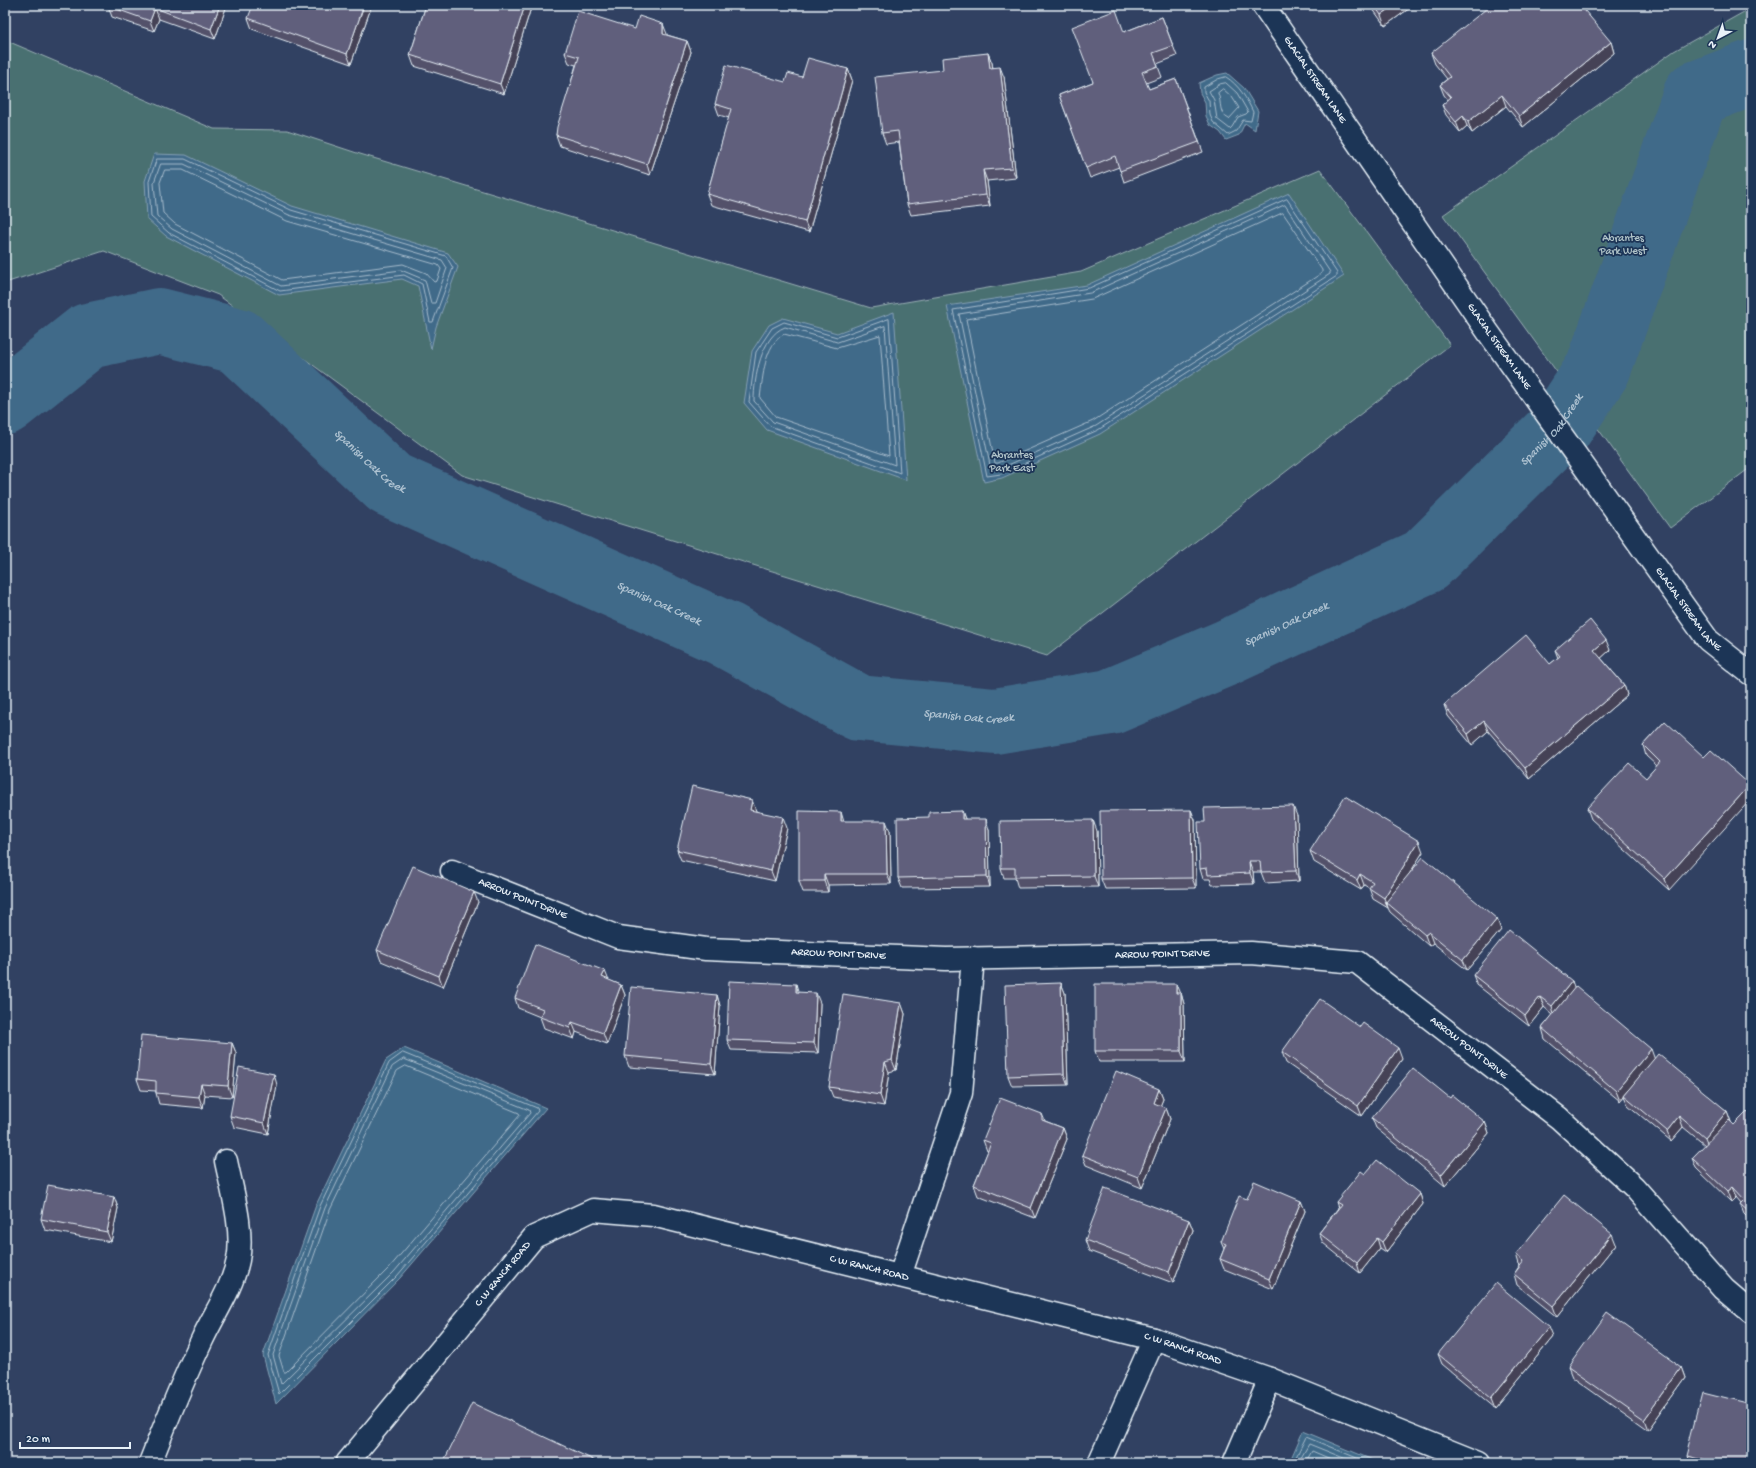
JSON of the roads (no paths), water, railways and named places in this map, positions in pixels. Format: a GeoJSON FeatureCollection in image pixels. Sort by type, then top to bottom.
{"type":"FeatureCollection","features":[{"type":"Feature","properties":{"kind":"street","name":"GLACIAL STREAM LANE"},"geometry":{"type":"LineString","coordinates":[[1263,5],[1488,332],[1708,640],[1751,674]]}},
{"type":"Feature","properties":{"kind":"street","name":"ARROW POINT DRIVE"},"geometry":{"type":"LineString","coordinates":[[452,871],[618,937],[706,949],[946,959],[1251,953],[1357,962],[1559,1118],[1634,1187],[1724,1289],[1751,1312]]}},
{"type":"Feature","properties":{"kind":"street"},"geometry":{"type":"LineString","coordinates":[[900,1276],[961,1093],[973,958]]}},
{"type":"Feature","properties":{"kind":"street"},"geometry":{"type":"LineString","coordinates":[[150,1463],[191,1364],[232,1279],[238,1259],[239,1239],[235,1201],[226,1161]]}},
{"type":"Feature","properties":{"kind":"street","name":"C W RANCH ROAD"},"geometry":{"type":"LineString","coordinates":[[347,1463],[534,1237],[593,1210],[653,1215],[1154,1339],[1270,1379],[1479,1463]]}},
{"type":"Feature","properties":{"kind":"street"},"geometry":{"type":"LineString","coordinates":[[1099,1463],[1154,1339]]}},
{"type":"Feature","properties":{"kind":"street"},"geometry":{"type":"LineString","coordinates":[[1234,1463],[1270,1379]]}},
{"type":"Feature","properties":{"kind":"water"},"geometry":{"type":"Polygon","coordinates":[[[1227,73],[1244,88],[1258,111],[1255,130],[1245,123],[1239,135],[1226,140],[1220,132],[1210,125],[1206,116],[1205,102],[1200,93],[1199,83],[1217,75],[1227,73]]]}},
{"type":"Feature","properties":{"kind":"water"},"geometry":{"type":"Polygon","coordinates":[[[154,154],[186,155],[292,206],[448,253],[458,267],[436,327],[431,349],[418,286],[402,279],[279,295],[166,236],[147,219],[145,181],[154,154]]]}},
{"type":"Feature","properties":{"kind":"water"},"geometry":{"type":"Polygon","coordinates":[[[1289,193],[1344,276],[1100,434],[1002,478],[984,482],[947,306],[1087,285],[1289,193]]]}},
{"type":"Feature","properties":{"kind":"water"},"geometry":{"type":"Polygon","coordinates":[[[894,312],[906,480],[767,430],[744,403],[752,351],[769,325],[783,318],[837,333],[894,312]]]}},
{"type":"Feature","properties":{"kind":"water"},"geometry":{"type":"Polygon","coordinates":[[[404,1048],[546,1108],[400,1278],[276,1404],[263,1355],[316,1205],[386,1060],[404,1048]]]}},
{"type":"Feature","properties":{"kind":"water"},"geometry":{"type":"Polygon","coordinates":[[[1303,1431],[1380,1463],[1289,1463],[1303,1431]]]}},
{"type":"Feature","properties":{"kind":"waterway","name":"Spanish Oak Creek"},"geometry":{"type":"LineString","coordinates":[[5,402],[88,336],[159,321],[238,341],[390,484],[725,634],[859,708],[995,721],[1110,702],[1226,653],[1425,561],[1559,429],[1598,369],[1696,94],[1751,73]]}},
{"type":"Feature","properties":{"kind":"park label","name":"Abrantes Park West"},"geometry":{"type":"Point","coordinates":[1623,245]}},
{"type":"Feature","properties":{"kind":"park label","name":"Abrantes Park East"},"geometry":{"type":"Point","coordinates":[1012,462]}}]}
